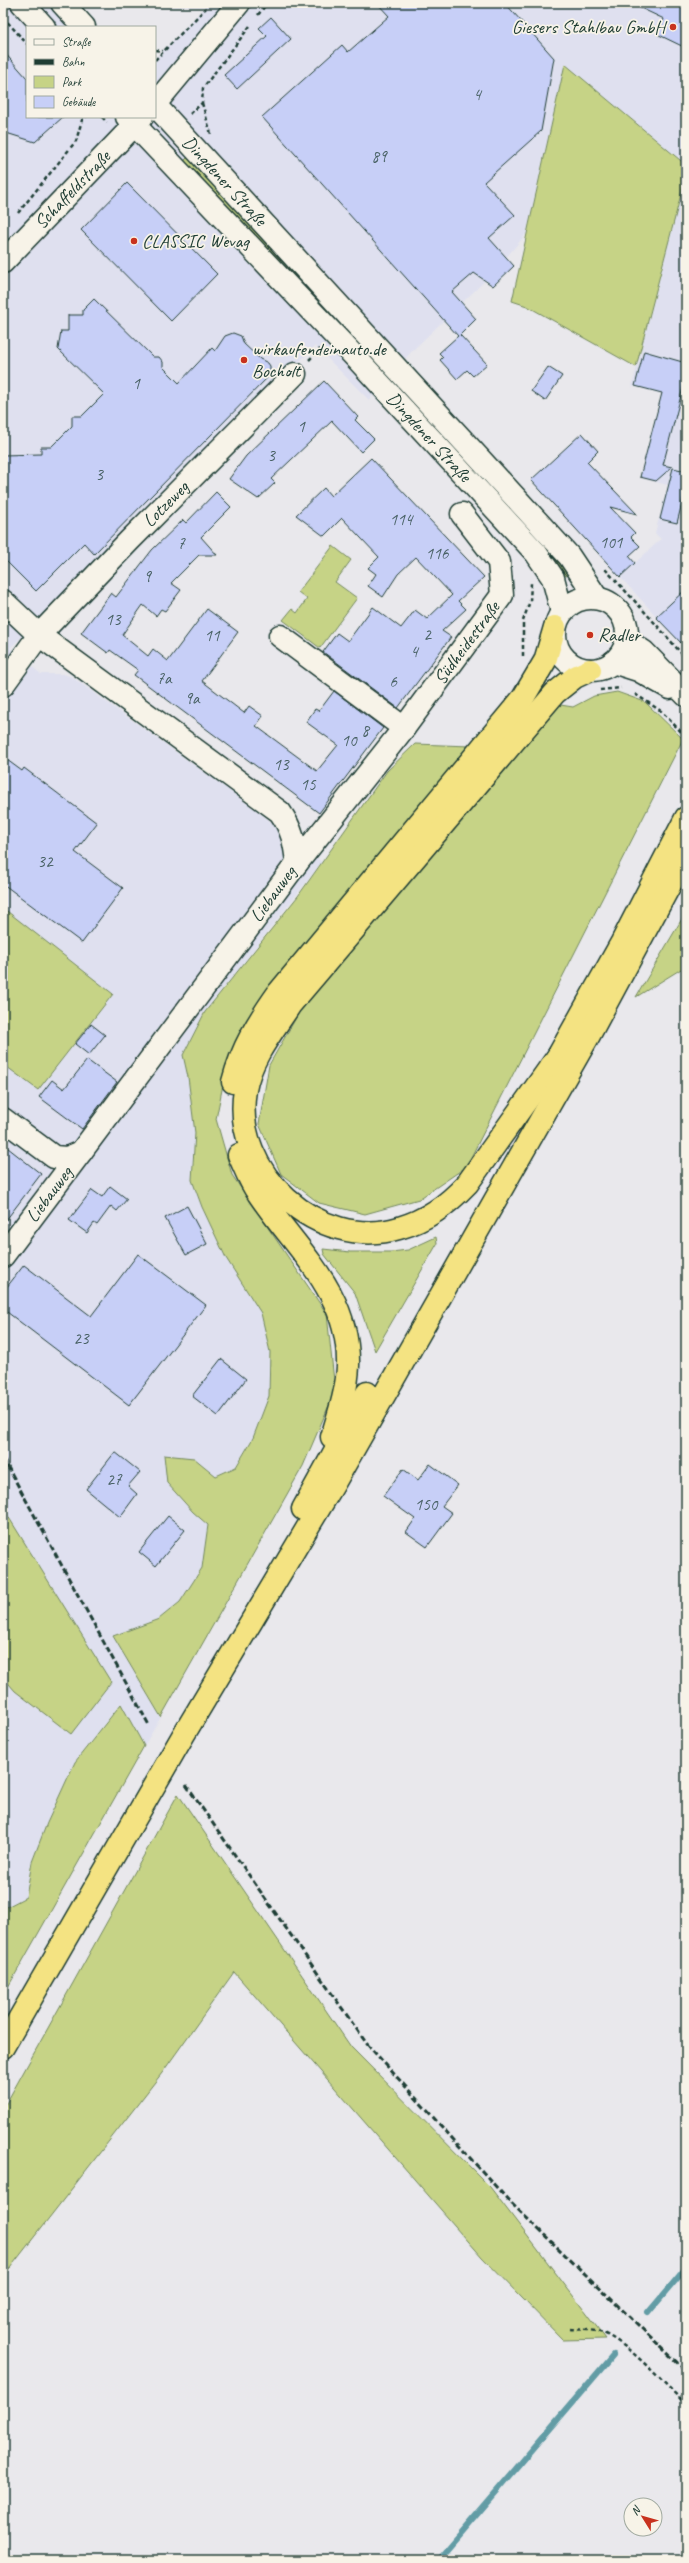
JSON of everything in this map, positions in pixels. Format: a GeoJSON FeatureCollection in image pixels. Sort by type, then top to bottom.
{"type":"FeatureCollection","features":[{"type":"Feature","properties":{"kind":"highway"},"geometry":{"type":"LineString","coordinates":[[322,1472],[345,1395],[348,1366],[346,1338],[341,1314],[331,1293],[310,1261],[257,1192],[236,1146],[230,1107],[238,1062],[250,1035],[279,992],[465,769],[537,677],[545,661],[559,620]]}},
{"type":"Feature","properties":{"kind":"highway"},"geometry":{"type":"LineString","coordinates":[[559,1055],[467,1184],[450,1201],[429,1217],[398,1229],[367,1232],[349,1230],[315,1220],[292,1204],[273,1186],[258,1164],[247,1136],[245,1090],[263,1045],[290,1005],[555,693],[575,677],[590,670]]}},
{"type":"Feature","properties":{"kind":"highway"},"geometry":{"type":"LineString","coordinates":[[204,1701],[322,1472],[482,1196],[622,942],[686,818]]}},
{"type":"Feature","properties":{"kind":"highway"},"geometry":{"type":"LineString","coordinates":[[3,2047],[204,1701],[333,1485],[592,1030],[686,855]]}},
{"type":"Feature","properties":{"kind":"street"},"geometry":{"type":"LineString","coordinates":[[22,3],[43,26]]}},
{"type":"Feature","properties":{"kind":"street"},"geometry":{"type":"LineString","coordinates":[[62,3],[83,26]]}},
{"type":"Feature","properties":{"kind":"street"},"geometry":{"type":"LineString","coordinates":[[156,103],[238,3]]}},
{"type":"Feature","properties":{"kind":"street","name":"Dingdener Straße"},"geometry":{"type":"LineString","coordinates":[[156,105],[569,556],[596,598],[608,602],[622,616],[625,624],[626,640]]}},
{"type":"Feature","properties":{"kind":"street","name":"Dingdener Straße"},"geometry":{"type":"LineString","coordinates":[[134,119],[536,552],[553,578],[559,620],[555,639],[563,656],[578,667],[590,670]]}},
{"type":"Feature","properties":{"kind":"street","name":"Schaffeldstraße"},"geometry":{"type":"LineString","coordinates":[[3,262],[134,119]]}},
{"type":"Feature","properties":{"kind":"street","name":"Lotzeweg"},"geometry":{"type":"LineString","coordinates":[[39,635],[129,540],[295,374]]}},
{"type":"Feature","properties":{"kind":"street","name":"Südheidestraße"},"geometry":{"type":"LineString","coordinates":[[297,864],[404,728],[502,595],[499,562],[462,514]]}},
{"type":"Feature","properties":{"kind":"street"},"geometry":{"type":"LineString","coordinates":[[559,620],[572,603],[583,598],[596,598]]}},
{"type":"Feature","properties":{"kind":"street","name":"Liebauweg"},"geometry":{"type":"LineString","coordinates":[[3,601],[39,635],[280,812],[290,826],[295,842],[297,864],[3,1256]]}},
{"type":"Feature","properties":{"kind":"street"},"geometry":{"type":"LineString","coordinates":[[3,685],[39,635]]}},
{"type":"Feature","properties":{"kind":"street"},"geometry":{"type":"LineString","coordinates":[[280,636],[404,728]]}},
{"type":"Feature","properties":{"kind":"street"},"geometry":{"type":"LineString","coordinates":[[590,670],[602,668],[613,662],[624,648],[626,640],[644,652],[686,696]]}},
{"type":"Feature","properties":{"kind":"street"},"geometry":{"type":"LineString","coordinates":[[613,662],[638,670],[686,696]]}},
{"type":"Feature","properties":{"kind":"street","name":"Liebauweg"},"geometry":{"type":"LineString","coordinates":[[3,1119],[54,1157],[67,1158],[81,1152]]}},
{"type":"Feature","properties":{"kind":"path"},"geometry":{"type":"LineString","coordinates":[[156,59],[210,3]]}},
{"type":"Feature","properties":{"kind":"path"},"geometry":{"type":"LineString","coordinates":[[212,136],[202,104],[202,88],[267,3]]}},
{"type":"Feature","properties":{"kind":"path"},"geometry":{"type":"LineString","coordinates":[[3,17],[26,43]]}},
{"type":"Feature","properties":{"kind":"path"},"geometry":{"type":"LineString","coordinates":[[156,50],[164,51]]}},
{"type":"Feature","properties":{"kind":"path"},"geometry":{"type":"LineString","coordinates":[[175,127],[202,104]]}},
{"type":"Feature","properties":{"kind":"path"},"geometry":{"type":"LineString","coordinates":[[17,215],[76,141],[81,119]]}},
{"type":"Feature","properties":{"kind":"path"},"geometry":{"type":"LineString","coordinates":[[317,342],[322,347]]}},
{"type":"Feature","properties":{"kind":"path"},"geometry":{"type":"LineString","coordinates":[[528,576],[531,583],[530,601],[523,621],[523,659],[526,668],[537,677]]}},
{"type":"Feature","properties":{"kind":"path"},"geometry":{"type":"LineString","coordinates":[[595,691],[607,688],[624,689]]}},
{"type":"Feature","properties":{"kind":"path"},"geometry":{"type":"LineString","coordinates":[[629,691],[661,711],[686,737]]}},
{"type":"Feature","properties":{"kind":"path"},"geometry":{"type":"LineString","coordinates":[[570,2329],[592,2331],[609,2335],[630,2352],[686,2404]]}},
{"type":"Feature","properties":{"kind":"shaded area"},"geometry":{"type":"Polygon","coordinates":[[[3,3],[56,3],[77,26],[26,26],[26,118],[156,118],[156,58],[209,3],[686,3],[686,165],[565,64],[527,233],[492,274],[413,350],[369,400],[315,346],[61,600],[10,648],[41,674],[63,674],[72,677],[252,807],[322,862],[205,1012],[183,1055],[188,1077],[195,1133],[192,1180],[202,1207],[226,1258],[261,1313],[270,1352],[270,1396],[253,1438],[236,1467],[216,1476],[194,1458],[193,1512],[208,1525],[202,1568],[180,1602],[159,1619],[113,1636],[161,1717],[144,1746],[120,1704],[75,1762],[47,1823],[32,1862],[26,1897],[3,1909],[3,3]]]}},
{"type":"Feature","properties":{"kind":"shaded area"},"geometry":{"type":"Polygon","coordinates":[[[686,175],[686,648],[620,577],[661,539],[655,533],[668,485],[640,478],[661,394],[632,386],[686,175]]]}},
{"type":"Feature","properties":{"kind":"green space"},"geometry":{"type":"Polygon","coordinates":[[[565,64],[686,165],[686,175],[636,367],[527,306],[512,301],[565,64]]]}},
{"type":"Feature","properties":{"kind":"green space"},"geometry":{"type":"Polygon","coordinates":[[[188,157],[320,302],[344,324],[573,573],[566,576],[554,557],[182,163],[188,157]]]}},
{"type":"Feature","properties":{"kind":"green space"},"geometry":{"type":"Polygon","coordinates":[[[333,546],[351,560],[335,582],[357,598],[320,648],[283,620],[292,609],[297,613],[307,599],[298,592],[333,546]]]}},
{"type":"Feature","properties":{"kind":"green space"},"geometry":{"type":"Polygon","coordinates":[[[617,692],[645,702],[683,739],[466,1167],[419,1199],[365,1214],[319,1203],[281,1174],[259,1124],[269,1065],[309,995],[554,704],[573,707],[594,696],[617,692]]]}},
{"type":"Feature","properties":{"kind":"green space"},"geometry":{"type":"Polygon","coordinates":[[[415,744],[470,746],[226,1070],[216,1119],[232,1175],[327,1314],[335,1391],[303,1466],[161,1717],[113,1636],[159,1619],[180,1602],[202,1568],[208,1525],[193,1512],[167,1483],[164,1455],[194,1458],[216,1476],[236,1467],[253,1438],[269,1396],[270,1352],[261,1313],[226,1258],[202,1207],[192,1180],[195,1133],[188,1077],[183,1055],[205,1012],[298,896],[387,771],[415,744]]]}},
{"type":"Feature","properties":{"kind":"green space"},"geometry":{"type":"Polygon","coordinates":[[[3,908],[113,994],[38,1090],[3,1064],[3,908]]]}},
{"type":"Feature","properties":{"kind":"green space"},"geometry":{"type":"Polygon","coordinates":[[[686,912],[686,966],[636,997],[686,912]]]}},
{"type":"Feature","properties":{"kind":"green space"},"geometry":{"type":"Polygon","coordinates":[[[436,1237],[437,1244],[375,1351],[355,1293],[324,1254],[323,1249],[350,1252],[391,1252],[408,1250],[436,1237]]]}},
{"type":"Feature","properties":{"kind":"green space"},"geometry":{"type":"Polygon","coordinates":[[[3,1508],[111,1682],[71,1734],[15,1691],[3,1677],[3,1508]]]}},
{"type":"Feature","properties":{"kind":"green space"},"geometry":{"type":"Polygon","coordinates":[[[121,1704],[144,1746],[3,1996],[3,1909],[26,1897],[32,1862],[47,1823],[75,1762],[121,1704]]]}},
{"type":"Feature","properties":{"kind":"green space"},"geometry":{"type":"Polygon","coordinates":[[[178,1794],[351,2047],[490,2187],[606,2339],[563,2340],[482,2257],[234,1972],[162,2073],[3,2277],[3,2109],[178,1794]]]}},
{"type":"Feature","properties":{"kind":"building"},"geometry":{"type":"Polygon","coordinates":[[[377,3],[505,3],[554,58],[541,131],[484,182],[515,215],[489,238],[514,266],[493,286],[474,273],[452,292],[476,319],[460,335],[487,364],[473,376],[467,370],[457,379],[440,360],[443,357],[439,353],[458,336],[262,117],[342,45],[348,52],[389,16],[377,3]]]}},
{"type":"Feature","properties":{"kind":"building","name":"Giesers Stahlbau GmbH"},"geometry":{"type":"Polygon","coordinates":[[[630,3],[686,3],[686,48],[657,34],[664,19],[630,3]]]}},
{"type":"Feature","properties":{"kind":"building"},"geometry":{"type":"Polygon","coordinates":[[[271,17],[291,39],[237,89],[224,75],[267,36],[259,28],[271,17]]]}},
{"type":"Feature","properties":{"kind":"building"},"geometry":{"type":"Polygon","coordinates":[[[3,51],[26,77],[26,118],[62,118],[35,142],[3,132],[3,51]]]}},
{"type":"Feature","properties":{"kind":"building"},"geometry":{"type":"Polygon","coordinates":[[[127,183],[217,274],[171,321],[81,230],[127,183]]]}},
{"type":"Feature","properties":{"kind":"building"},"geometry":{"type":"Polygon","coordinates":[[[94,299],[153,357],[159,357],[163,362],[163,367],[179,383],[212,348],[215,351],[225,336],[233,333],[241,336],[244,344],[260,359],[268,363],[270,366],[270,375],[94,554],[84,543],[36,591],[3,558],[3,455],[41,454],[41,447],[51,447],[72,426],[72,416],[82,416],[104,394],[58,349],[61,331],[68,331],[68,315],[83,315],[83,310],[94,299]]]}},
{"type":"Feature","properties":{"kind":"building"},"geometry":{"type":"Polygon","coordinates":[[[644,351],[686,363],[686,376],[663,465],[672,467],[656,481],[640,477],[662,393],[635,386],[644,351]]]}},
{"type":"Feature","properties":{"kind":"building"},"geometry":{"type":"Polygon","coordinates":[[[548,367],[562,376],[545,401],[531,391],[548,367]]]}},
{"type":"Feature","properties":{"kind":"building"},"geometry":{"type":"Polygon","coordinates":[[[324,381],[358,417],[355,420],[374,439],[361,452],[332,421],[271,479],[275,483],[258,499],[229,479],[246,456],[324,381]]]}},
{"type":"Feature","properties":{"kind":"building"},"geometry":{"type":"Polygon","coordinates":[[[582,433],[598,451],[587,462],[637,514],[610,507],[635,533],[631,537],[640,546],[629,556],[635,563],[620,577],[531,480],[582,433]]]}},
{"type":"Feature","properties":{"kind":"building"},"geometry":{"type":"Polygon","coordinates":[[[371,458],[484,577],[458,601],[466,609],[442,631],[451,637],[398,708],[323,652],[337,633],[348,641],[373,607],[401,628],[415,610],[427,619],[452,595],[416,557],[398,574],[383,597],[368,586],[376,574],[368,568],[379,557],[342,518],[324,536],[296,515],[324,488],[331,496],[371,458]]]}},
{"type":"Feature","properties":{"kind":"building"},"geometry":{"type":"Polygon","coordinates":[[[673,468],[686,471],[686,487],[677,523],[660,519],[673,468]]]}},
{"type":"Feature","properties":{"kind":"building"},"geometry":{"type":"Polygon","coordinates":[[[216,492],[231,507],[201,537],[217,555],[199,555],[171,583],[181,590],[165,611],[161,609],[156,616],[143,605],[122,635],[148,656],[153,649],[168,661],[207,609],[238,632],[202,681],[244,713],[249,706],[263,716],[256,726],[317,771],[338,745],[306,722],[315,709],[319,711],[334,691],[383,728],[319,813],[134,675],[138,670],[110,650],[108,653],[81,633],[111,593],[116,597],[152,550],[183,520],[186,523],[216,492]]]}},
{"type":"Feature","properties":{"kind":"building"},"geometry":{"type":"Polygon","coordinates":[[[686,589],[686,648],[656,617],[686,589]]]}},
{"type":"Feature","properties":{"kind":"building"},"geometry":{"type":"Polygon","coordinates":[[[3,757],[22,771],[24,768],[97,823],[75,852],[123,888],[82,943],[3,884],[3,757]]]}},
{"type":"Feature","properties":{"kind":"building"},"geometry":{"type":"Polygon","coordinates":[[[91,1024],[105,1035],[89,1055],[75,1044],[91,1024]]]}},
{"type":"Feature","properties":{"kind":"building"},"geometry":{"type":"Polygon","coordinates":[[[87,1060],[117,1082],[82,1129],[39,1097],[52,1080],[64,1089],[87,1060]]]}},
{"type":"Feature","properties":{"kind":"building"},"geometry":{"type":"Polygon","coordinates":[[[3,1144],[41,1174],[3,1224],[3,1144]]]}},
{"type":"Feature","properties":{"kind":"building"},"geometry":{"type":"Polygon","coordinates":[[[110,1186],[127,1199],[117,1211],[111,1206],[97,1225],[94,1223],[87,1233],[69,1220],[92,1190],[102,1197],[110,1186]]]}},
{"type":"Feature","properties":{"kind":"building"},"geometry":{"type":"Polygon","coordinates":[[[187,1206],[207,1244],[186,1255],[165,1218],[187,1206]]]}},
{"type":"Feature","properties":{"kind":"building"},"geometry":{"type":"Polygon","coordinates":[[[138,1254],[206,1305],[129,1405],[3,1309],[3,1292],[24,1265],[91,1316],[138,1254]]]}},
{"type":"Feature","properties":{"kind":"building"},"geometry":{"type":"Polygon","coordinates":[[[221,1359],[246,1379],[218,1416],[192,1396],[221,1359]]]}},
{"type":"Feature","properties":{"kind":"building"},"geometry":{"type":"Polygon","coordinates":[[[115,1452],[140,1472],[128,1486],[137,1494],[120,1517],[86,1489],[115,1452]]]}},
{"type":"Feature","properties":{"kind":"building"},"geometry":{"type":"Polygon","coordinates":[[[430,1464],[458,1485],[442,1506],[452,1513],[427,1547],[406,1532],[415,1519],[383,1496],[403,1469],[418,1480],[430,1464]]]}},
{"type":"Feature","properties":{"kind":"building"},"geometry":{"type":"Polygon","coordinates":[[[168,1516],[185,1530],[156,1566],[139,1552],[168,1516]]]}},
{"type":"Feature","properties":{"kind":"waterway"},"geometry":{"type":"LineString","coordinates":[[648,2313],[686,2268]]}},
{"type":"Feature","properties":{"kind":"waterway"},"geometry":{"type":"LineString","coordinates":[[438,2560],[613,2355]]}},
{"type":"Feature","properties":{"kind":"railway"},"geometry":{"type":"LineString","coordinates":[[3,1458],[149,1725]]}},
{"type":"Feature","properties":{"kind":"railway"},"geometry":{"type":"LineString","coordinates":[[186,1785],[367,2044],[509,2201],[686,2371]]}},
{"type":"Feature","properties":{"kind":"place","name":"Giesers Stahlbau GmbH"},"geometry":{"type":"Point","coordinates":[673,27]}},
{"type":"Feature","properties":{"kind":"place","name":"CLASSIC Wevag"},"geometry":{"type":"Point","coordinates":[134,241]}},
{"type":"Feature","properties":{"kind":"place","name":"wirkaufendeinauto.de Bocholt"},"geometry":{"type":"Point","coordinates":[244,360]}},
{"type":"Feature","properties":{"kind":"place","name":"Radler"},"geometry":{"type":"Point","coordinates":[590,635]}}]}
